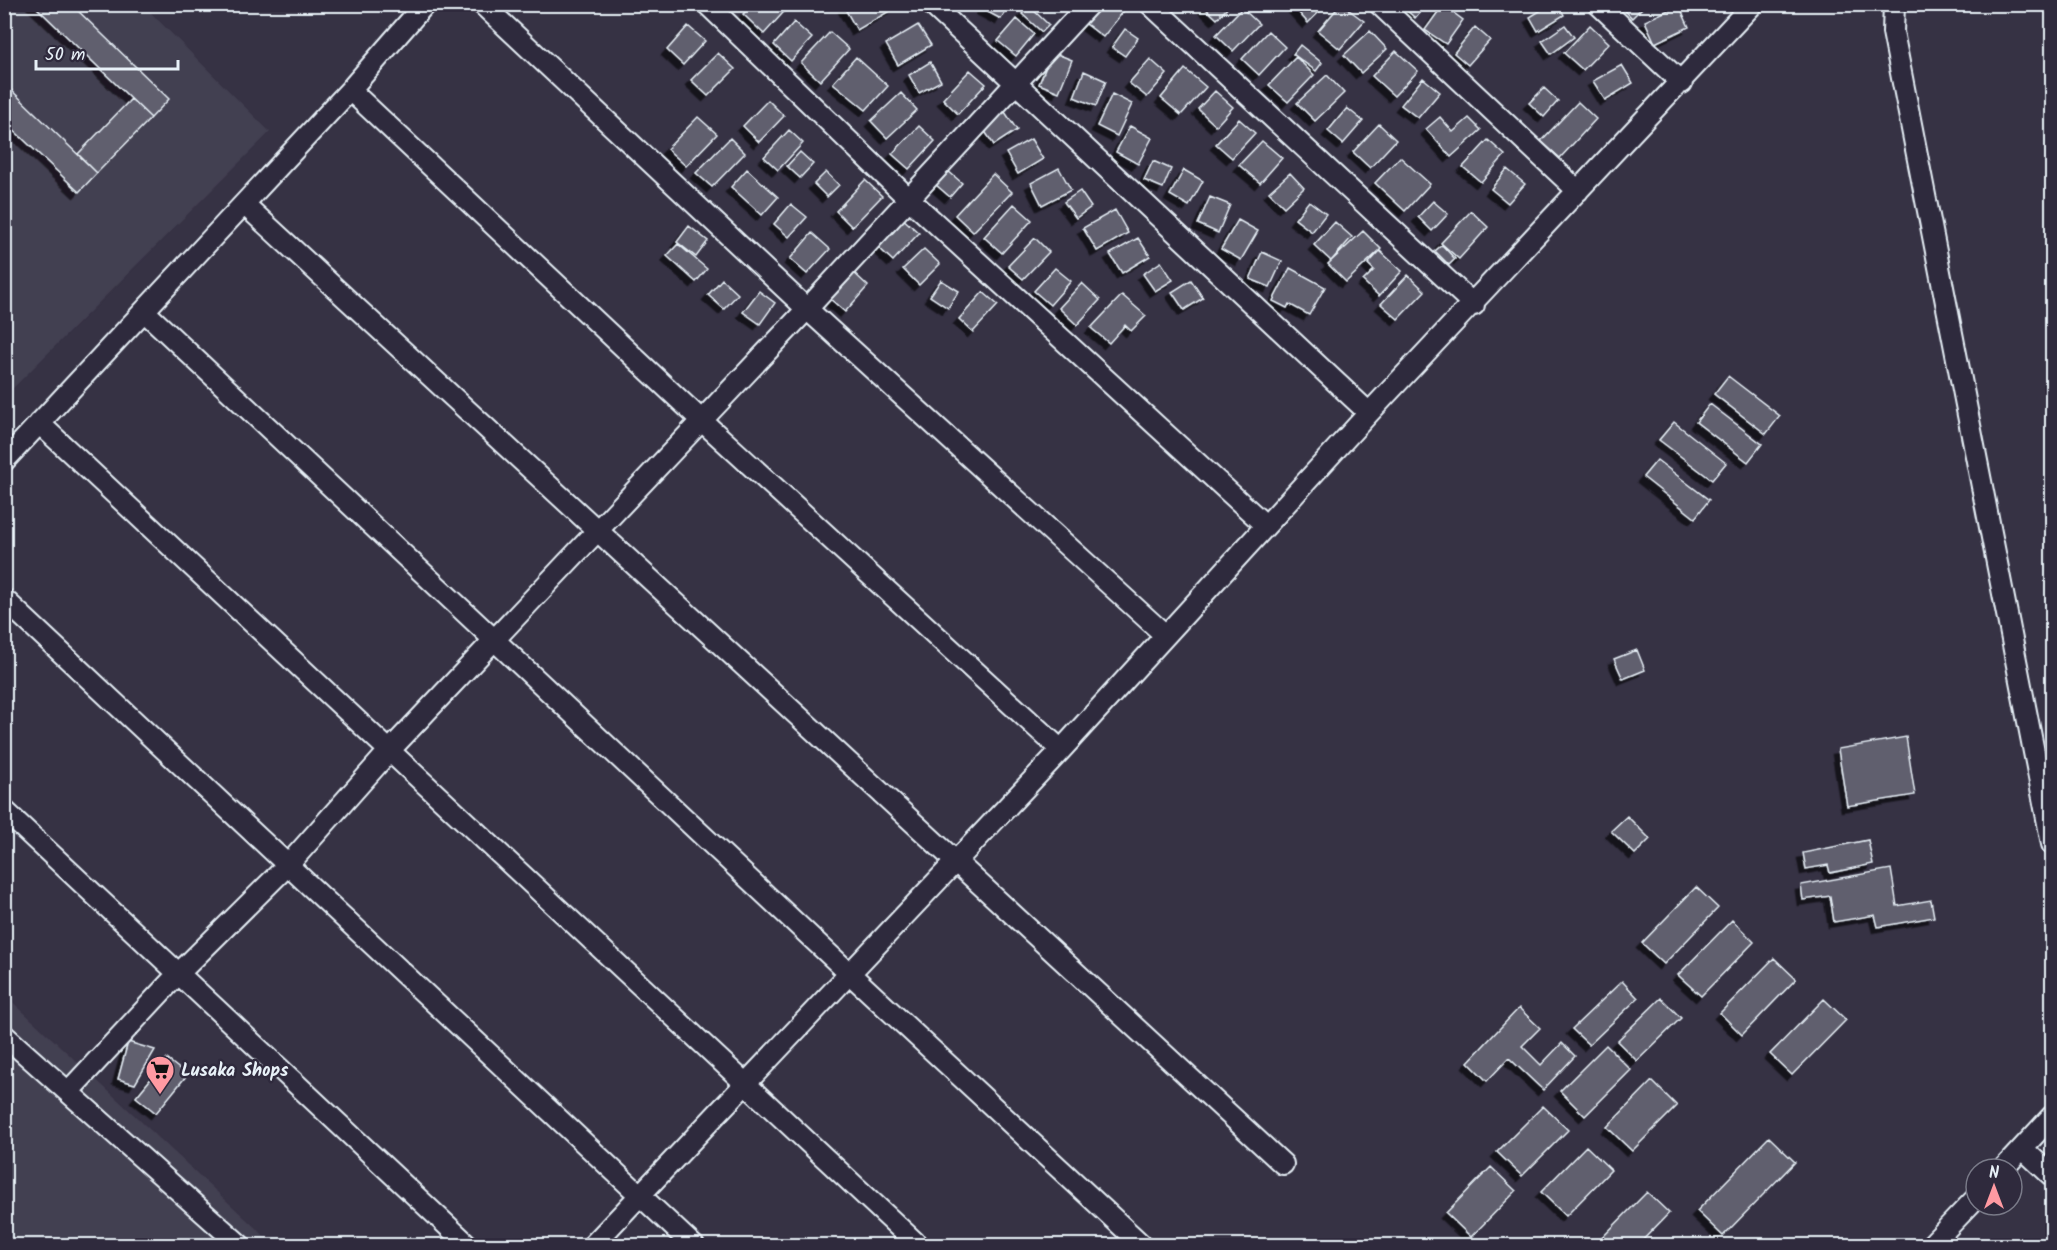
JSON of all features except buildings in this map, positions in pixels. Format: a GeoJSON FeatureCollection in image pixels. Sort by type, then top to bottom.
{"type":"FeatureCollection","features":[{"type":"Feature","properties":{"kind":"street"},"geometry":{"type":"LineString","coordinates":[[4,461],[350,90],[425,4]]}},
{"type":"Feature","properties":{"kind":"street"},"geometry":{"type":"LineString","coordinates":[[482,4],[807,309],[1164,634]]}},
{"type":"Feature","properties":{"kind":"street"},"geometry":{"type":"LineString","coordinates":[[707,4],[908,198],[1265,525]]}},
{"type":"Feature","properties":{"kind":"street"},"geometry":{"type":"LineString","coordinates":[[931,4],[1369,413]]}},
{"type":"Feature","properties":{"kind":"street"},"geometry":{"type":"LineString","coordinates":[[68,1092],[177,975],[288,865],[390,750],[807,309],[1089,4]]}},
{"type":"Feature","properties":{"kind":"street"},"geometry":{"type":"LineString","coordinates":[[1150,4],[1474,305]]}},
{"type":"Feature","properties":{"kind":"street"},"geometry":{"type":"LineString","coordinates":[[1379,4],[1578,191]]}},
{"type":"Feature","properties":{"kind":"street"},"geometry":{"type":"LineString","coordinates":[[1598,4],[1682,82]]}},
{"type":"Feature","properties":{"kind":"street"},"geometry":{"type":"LineString","coordinates":[[592,1245],[1061,750],[1265,525],[1474,305],[1753,4]]}},
{"type":"Feature","properties":{"kind":"street"},"geometry":{"type":"LineString","coordinates":[[1894,4],[1893,32],[2052,844]]}},
{"type":"Feature","properties":{"kind":"street"},"geometry":{"type":"LineString","coordinates":[[350,90],[701,420],[1061,750]]}},
{"type":"Feature","properties":{"kind":"street"},"geometry":{"type":"LineString","coordinates":[[244,204],[1283,1164]]}},
{"type":"Feature","properties":{"kind":"street"},"geometry":{"type":"LineString","coordinates":[[144,311],[849,973],[1143,1245]]}},
{"type":"Feature","properties":{"kind":"street"},"geometry":{"type":"LineString","coordinates":[[39,423],[919,1245]]}},
{"type":"Feature","properties":{"kind":"street"},"geometry":{"type":"LineString","coordinates":[[4,599],[694,1245]]}},
{"type":"Feature","properties":{"kind":"street"},"geometry":{"type":"LineString","coordinates":[[4,810],[177,975],[469,1245]]}},
{"type":"Feature","properties":{"kind":"street"},"geometry":{"type":"LineString","coordinates":[[4,1035],[241,1245]]}},
{"type":"Feature","properties":{"kind":"street"},"geometry":{"type":"LineString","coordinates":[[2015,1157],[2052,1116]]}},
{"type":"Feature","properties":{"kind":"street"},"geometry":{"type":"LineString","coordinates":[[2023,1149],[2052,1176]]}},
{"type":"Feature","properties":{"kind":"street"},"geometry":{"type":"LineString","coordinates":[[1930,1245],[1964,1210]]}},
{"type":"Feature","properties":{"kind":"shaded area"},"geometry":{"type":"Polygon","coordinates":[[[5,5],[143,5],[270,132],[5,396],[5,5]]]}},
{"type":"Feature","properties":{"kind":"shaded area"},"geometry":{"type":"Polygon","coordinates":[[[5,995],[274,1245],[5,1245],[5,995]]]}},
{"type":"Feature","properties":{"kind":"place","name":"Lusaka Shops"},"geometry":{"type":"Point","coordinates":[160,1096]}}]}
